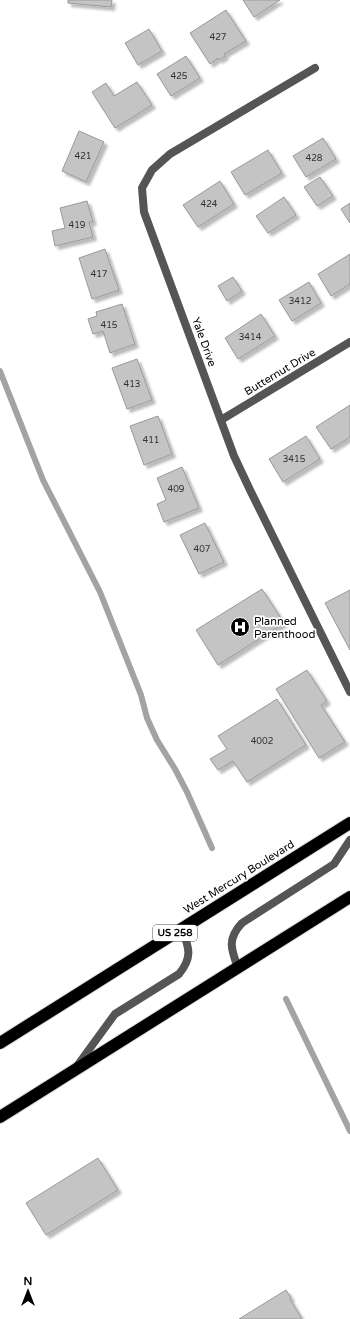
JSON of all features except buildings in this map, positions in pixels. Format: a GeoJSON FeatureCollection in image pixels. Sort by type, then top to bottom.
{"type":"FeatureCollection","features":[{"type":"Feature","properties":{"kind":"highway","name":"West Mercury Boulevard"},"geometry":{"type":"LineString","coordinates":[[0,1043],[350,823]]}},
{"type":"Feature","properties":{"kind":"highway"},"geometry":{"type":"LineString","coordinates":[[0,1117],[350,897]]}},
{"type":"Feature","properties":{"kind":"street","name":"Yale Drive"},"geometry":{"type":"LineString","coordinates":[[316,68],[170,154],[152,170],[142,188],[144,212],[234,456],[350,692]]}},
{"type":"Feature","properties":{"kind":"street","name":"Butternut Drive"},"geometry":{"type":"LineString","coordinates":[[221,420],[350,342]]}},
{"type":"Feature","properties":{"kind":"street"},"geometry":{"type":"LineString","coordinates":[[238,968],[232,952],[231,941],[235,931],[242,923],[334,864],[350,840]]}},
{"type":"Feature","properties":{"kind":"street"},"geometry":{"type":"LineString","coordinates":[[74,1070],[115,1014],[179,974],[186,965],[189,957],[189,948],[182,928]]}},
{"type":"Feature","properties":{"kind":"waterway"},"geometry":{"type":"LineString","coordinates":[[0,371],[43,480],[100,592],[141,695],[147,718],[157,740],[187,792],[212,848]]}},
{"type":"Feature","properties":{"kind":"waterway"},"geometry":{"type":"LineString","coordinates":[[286,999],[350,1131]]}},
{"type":"Feature","properties":{"kind":"place","name":"Planned Parenthood"},"geometry":{"type":"Point","coordinates":[240,627]}}]}
